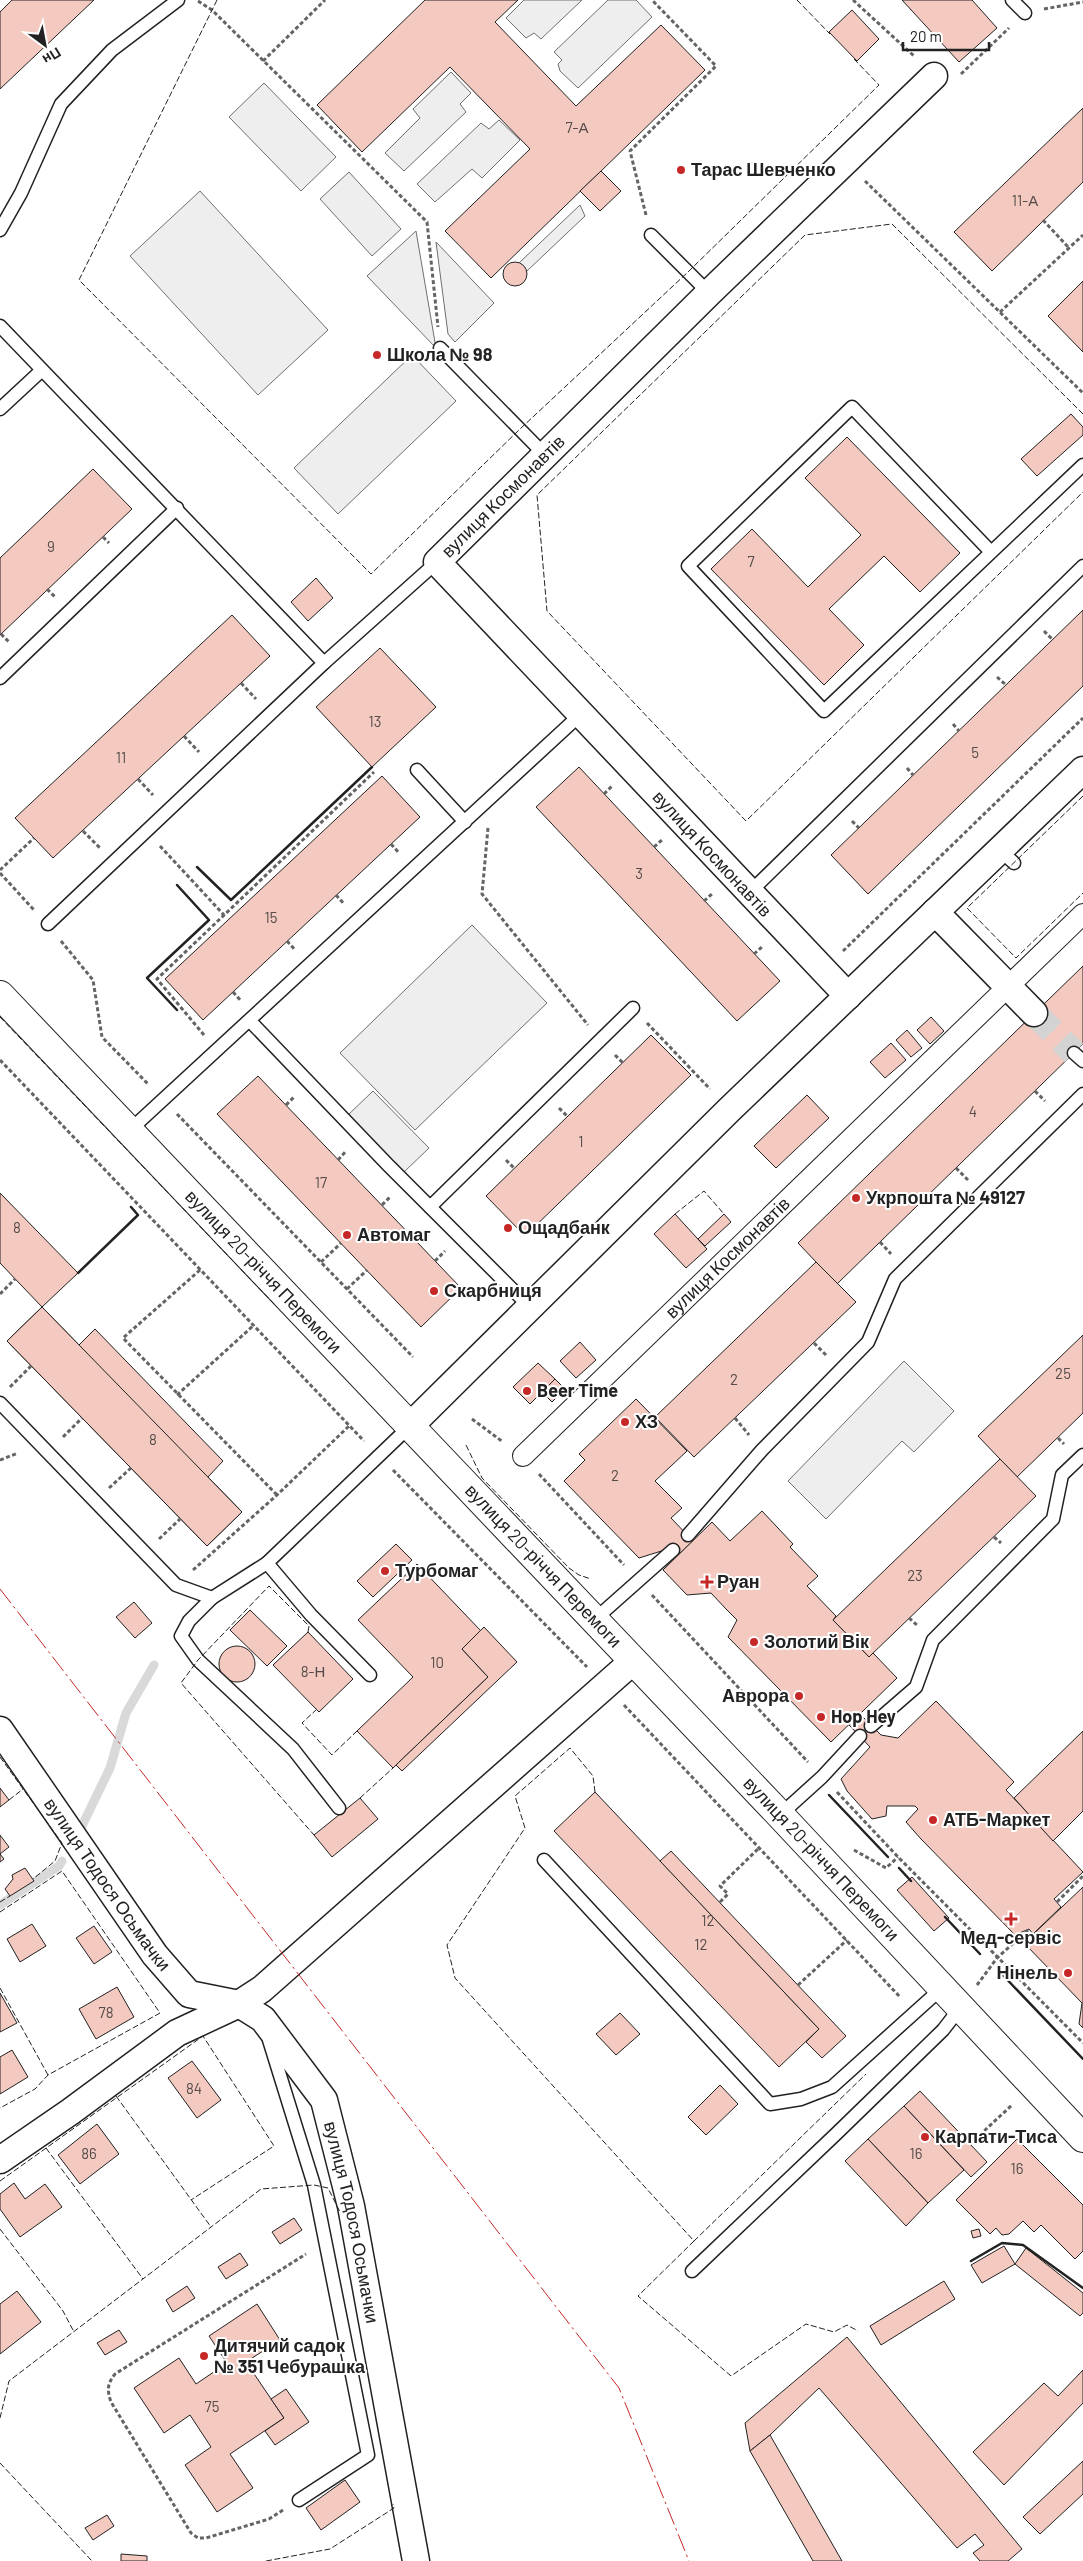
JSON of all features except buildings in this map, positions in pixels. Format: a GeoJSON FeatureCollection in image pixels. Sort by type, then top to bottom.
{"type":"FeatureCollection","features":[{"type":"Feature","properties":{"kind":"street","name":"вулиця Космонавтів"},"geometry":{"type":"LineString","coordinates":[[848,996],[436,562],[709,293],[934,76]]}},
{"type":"Feature","properties":{"kind":"street"},"geometry":{"type":"LineString","coordinates":[[410,1426],[729,1110],[935,912],[1007,856],[1083,770]]}},
{"type":"Feature","properties":{"kind":"street"},"geometry":{"type":"LineString","coordinates":[[935,912],[1034,1013]]}},
{"type":"Feature","properties":{"kind":"street","name":"вулиця Космонавтів"},"geometry":{"type":"LineString","coordinates":[[523,1456],[1083,914]]}},
{"type":"Feature","properties":{"kind":"street","name":"вулиця 20-річчя Перемоги"},"geometry":{"type":"LineString","coordinates":[[0,995],[632,1662],[780,1815],[1083,2138]]}},
{"type":"Feature","properties":{"kind":"street"},"geometry":{"type":"LineString","coordinates":[[0,2160],[70,2112],[177,2033],[238,2004],[262,1989],[632,1662]]}},
{"type":"Feature","properties":{"kind":"street","name":"вулиця Тодося Осьмачки"},"geometry":{"type":"LineString","coordinates":[[0,1730],[155,1955],[189,1994],[238,2004],[263,2019],[324,2100],[351,2206],[416,2561]]}},
{"type":"Feature","properties":{"kind":"lane"},"geometry":{"type":"LineString","coordinates":[[0,230],[21,193],[61,104],[112,50],[178,0]]}},
{"type":"Feature","properties":{"kind":"lane"},"geometry":{"type":"LineString","coordinates":[[1012,0],[1025,13]]}},
{"type":"Feature","properties":{"kind":"lane"},"geometry":{"type":"LineString","coordinates":[[651,235],[709,293]]}},
{"type":"Feature","properties":{"kind":"lane"},"geometry":{"type":"LineString","coordinates":[[0,326],[324,663]]}},
{"type":"Feature","properties":{"kind":"lane"},"geometry":{"type":"LineString","coordinates":[[440,348],[545,454]]}},
{"type":"Feature","properties":{"kind":"lane"},"geometry":{"type":"LineString","coordinates":[[0,409],[42,370]]}},
{"type":"Feature","properties":{"kind":"lane"},"geometry":{"type":"LineString","coordinates":[[991,552],[852,407],[688,566],[824,711],[1083,465]]}},
{"type":"Feature","properties":{"kind":"lane"},"geometry":{"type":"LineString","coordinates":[[0,678],[176,508]]}},
{"type":"Feature","properties":{"kind":"lane"},"geometry":{"type":"LineString","coordinates":[[48,924],[148,833],[324,663],[436,562]]}},
{"type":"Feature","properties":{"kind":"lane"},"geometry":{"type":"LineString","coordinates":[[750,893],[1083,566]]}},
{"type":"Feature","properties":{"kind":"lane"},"geometry":{"type":"LineString","coordinates":[[129,1131],[581,714]]}},
{"type":"Feature","properties":{"kind":"lane"},"geometry":{"type":"LineString","coordinates":[[417,770],[465,822]]}},
{"type":"Feature","properties":{"kind":"lane"},"geometry":{"type":"LineString","coordinates":[[430,1207],[633,1008]]}},
{"type":"Feature","properties":{"kind":"lane"},"geometry":{"type":"LineString","coordinates":[[250,1021],[530,1307]]}},
{"type":"Feature","properties":{"kind":"lane"},"geometry":{"type":"LineString","coordinates":[[688,1535],[762,1450],[868,1342],[895,1279],[1083,1094]]}},
{"type":"Feature","properties":{"kind":"lane"},"geometry":{"type":"LineString","coordinates":[[0,1403],[176,1585],[212,1598]]}},
{"type":"Feature","properties":{"kind":"lane"},"geometry":{"type":"LineString","coordinates":[[339,1808],[293,1748],[198,1660],[181,1636],[189,1621],[212,1598],[267,1563],[377,1455],[410,1426]]}},
{"type":"Feature","properties":{"kind":"lane"},"geometry":{"type":"LineString","coordinates":[[871,1726],[916,1687],[934,1640],[1053,1519],[1062,1475],[1083,1455]]}},
{"type":"Feature","properties":{"kind":"lane"},"geometry":{"type":"LineString","coordinates":[[593,1620],[673,1550]]}},
{"type":"Feature","properties":{"kind":"lane"},"geometry":{"type":"LineString","coordinates":[[267,1563],[311,1615],[370,1675]]}},
{"type":"Feature","properties":{"kind":"lane"},"geometry":{"type":"LineString","coordinates":[[780,1815],[822,1777],[860,1736]]}},
{"type":"Feature","properties":{"kind":"lane"},"geometry":{"type":"LineString","coordinates":[[544,1860],[770,2104],[801,2099],[832,2087],[942,1988]]}},
{"type":"Feature","properties":{"kind":"lane"},"geometry":{"type":"LineString","coordinates":[[692,2271],[943,2030],[960,2008]]}},
{"type":"Feature","properties":{"kind":"lane"},"geometry":{"type":"LineString","coordinates":[[263,2019],[314,2185],[368,2455],[300,2500]]}},
{"type":"Feature","properties":{"kind":"path"},"geometry":{"type":"LineString","coordinates":[[197,0],[212,10],[427,222],[440,348]]}},
{"type":"Feature","properties":{"kind":"path"},"geometry":{"type":"LineString","coordinates":[[263,61],[325,0]]}},
{"type":"Feature","properties":{"kind":"path"},"geometry":{"type":"LineString","coordinates":[[651,235],[630,151],[716,66],[652,0]]}},
{"type":"Feature","properties":{"kind":"path"},"geometry":{"type":"LineString","coordinates":[[853,0],[934,76],[960,74],[1025,13],[1083,2]]}},
{"type":"Feature","properties":{"kind":"path"},"geometry":{"type":"LineString","coordinates":[[844,162],[1083,393]]}},
{"type":"Feature","properties":{"kind":"path"},"geometry":{"type":"LineString","coordinates":[[1043,220],[1069,248]]}},
{"type":"Feature","properties":{"kind":"path"},"geometry":{"type":"LineString","coordinates":[[1000,312],[1083,235]]}},
{"type":"Feature","properties":{"kind":"path"},"geometry":{"type":"LineString","coordinates":[[823,970],[1083,718]]}},
{"type":"Feature","properties":{"kind":"path"},"geometry":{"type":"LineString","coordinates":[[217,1051],[157,979],[374,772]]}},
{"type":"Feature","properties":{"kind":"path"},"geometry":{"type":"LineString","coordinates":[[491,798],[482,894],[600,1040]]}},
{"type":"Feature","properties":{"kind":"path"},"geometry":{"type":"LineString","coordinates":[[148,833],[224,916]]}},
{"type":"Feature","properties":{"kind":"path"},"geometry":{"type":"LineString","coordinates":[[34,838],[0,872],[48,924],[93,980],[102,1037],[413,1357]]}},
{"type":"Feature","properties":{"kind":"path"},"geometry":{"type":"LineString","coordinates":[[633,1008],[729,1110]]}},
{"type":"Feature","properties":{"kind":"path"},"geometry":{"type":"LineString","coordinates":[[0,1060],[377,1455],[606,1686],[915,2013]]}},
{"type":"Feature","properties":{"kind":"path"},"geometry":{"type":"LineString","coordinates":[[321,1262],[341,1242]]}},
{"type":"Feature","properties":{"kind":"path"},"geometry":{"type":"LineString","coordinates":[[200,1270],[123,1338],[277,1495]]}},
{"type":"Feature","properties":{"kind":"path"},"geometry":{"type":"LineString","coordinates":[[347,1289],[367,1270]]}},
{"type":"Feature","properties":{"kind":"path"},"geometry":{"type":"LineString","coordinates":[[0,1294],[15,1279]]}},
{"type":"Feature","properties":{"kind":"path"},"geometry":{"type":"LineString","coordinates":[[177,1395],[254,1325]]}},
{"type":"Feature","properties":{"kind":"path"},"geometry":{"type":"LineString","coordinates":[[6,1390],[31,1366]]}},
{"type":"Feature","properties":{"kind":"path"},"geometry":{"type":"LineString","coordinates":[[48,1453],[82,1418]]}},
{"type":"Feature","properties":{"kind":"path"},"geometry":{"type":"LineString","coordinates":[[472,1419],[523,1456],[898,1857],[1083,2043]]}},
{"type":"Feature","properties":{"kind":"path"},"geometry":{"type":"LineString","coordinates":[[176,1585],[277,1495],[349,1426]]}},
{"type":"Feature","properties":{"kind":"path"},"geometry":{"type":"LineString","coordinates":[[95,1501],[131,1468]]}},
{"type":"Feature","properties":{"kind":"path"},"geometry":{"type":"LineString","coordinates":[[144,1552],[180,1519]]}},
{"type":"Feature","properties":{"kind":"path"},"geometry":{"type":"LineString","coordinates":[[720,1902],[728,1894],[720,1886],[759,1848]]}},
{"type":"Feature","properties":{"kind":"path"},"geometry":{"type":"LineString","coordinates":[[886,1868],[898,1857]]}},
{"type":"Feature","properties":{"kind":"path"},"geometry":{"type":"LineString","coordinates":[[1057,1902],[1083,1876]]}},
{"type":"Feature","properties":{"kind":"path"},"geometry":{"type":"LineString","coordinates":[[960,2008],[998,1958],[1029,1929]]}},
{"type":"Feature","properties":{"kind":"path"},"geometry":{"type":"LineString","coordinates":[[798,1985],[847,1940]]}},
{"type":"Feature","properties":{"kind":"path"},"geometry":{"type":"LineString","coordinates":[[970,2144],[1015,2103]]}},
{"type":"Feature","properties":{"kind":"path"},"geometry":{"type":"LineString","coordinates":[[300,2500],[269,2519],[206,2538],[198,2538],[192,2533],[112,2402],[108,2393],[108,2383],[115,2374],[325,2242]]}},
{"type":"Feature","properties":{"kind":"shaded area"},"geometry":{"type":"Polygon","coordinates":[[[524,0],[582,0],[541,39],[534,33],[526,38],[506,18],[524,0]]]}},
{"type":"Feature","properties":{"kind":"shaded area"},"geometry":{"type":"Polygon","coordinates":[[[608,0],[636,0],[652,17],[578,88],[560,71],[558,64],[562,60],[554,52],[608,0]]]}},
{"type":"Feature","properties":{"kind":"shaded area"},"geometry":{"type":"Polygon","coordinates":[[[451,72],[471,93],[460,104],[466,112],[404,171],[385,153],[420,118],[413,109],[451,72]]]}},
{"type":"Feature","properties":{"kind":"shaded area"},"geometry":{"type":"Polygon","coordinates":[[[264,83],[336,157],[301,191],[229,117],[264,83]]]}},
{"type":"Feature","properties":{"kind":"shaded area"},"geometry":{"type":"Polygon","coordinates":[[[499,120],[520,140],[482,178],[472,169],[435,202],[417,184],[481,123],[489,129],[499,120]]]}},
{"type":"Feature","properties":{"kind":"shaded area"},"geometry":{"type":"Polygon","coordinates":[[[349,172],[401,229],[372,256],[320,199],[349,172]]]}},
{"type":"Feature","properties":{"kind":"shaded area"},"geometry":{"type":"Polygon","coordinates":[[[200,191],[328,330],[258,395],[130,256],[200,191]]]}},
{"type":"Feature","properties":{"kind":"shaded area"},"geometry":{"type":"Polygon","coordinates":[[[580,205],[585,216],[527,271],[519,263],[580,205]]]}},
{"type":"Feature","properties":{"kind":"shaded area"},"geometry":{"type":"Polygon","coordinates":[[[416,231],[436,348],[367,276],[416,231]]]}},
{"type":"Feature","properties":{"kind":"shaded area"},"geometry":{"type":"Polygon","coordinates":[[[436,242],[494,303],[455,342],[448,334],[436,242]]]}},
{"type":"Feature","properties":{"kind":"shaded area"},"geometry":{"type":"Polygon","coordinates":[[[412,355],[456,401],[338,514],[294,468],[412,355]]]}},
{"type":"Feature","properties":{"kind":"shaded area"},"geometry":{"type":"Polygon","coordinates":[[[472,925],[547,1003],[415,1130],[340,1053],[472,925]]]}},
{"type":"Feature","properties":{"kind":"shaded area"},"geometry":{"type":"Polygon","coordinates":[[[373,1091],[429,1148],[403,1173],[347,1116],[373,1091]]]}},
{"type":"Feature","properties":{"kind":"shaded area"},"geometry":{"type":"Polygon","coordinates":[[[904,1361],[954,1411],[914,1452],[902,1441],[826,1519],[788,1481],[904,1361]]]}},
{"type":"Feature","properties":{"kind":"waterway"},"geometry":{"type":"LineString","coordinates":[[80,1830],[110,1768],[126,1713],[154,1665]]}},
{"type":"Feature","properties":{"kind":"waterway"},"geometry":{"type":"LineString","coordinates":[[0,1905],[59,1866],[62,1861]]}},
{"type":"Feature","properties":{"kind":"tunnel"},"geometry":{"type":"LineString","coordinates":[[1034,1013],[1074,1053]]}},
{"type":"Feature","properties":{"kind":"fence"},"geometry":{"type":"LineString","coordinates":[[217,0],[79,280],[371,574],[520,429],[688,272],[879,85],[854,59]]}},
{"type":"Feature","properties":{"kind":"fence"},"geometry":{"type":"LineString","coordinates":[[797,0],[830,34]]}},
{"type":"Feature","properties":{"kind":"fence"},"geometry":{"type":"LineString","coordinates":[[1083,414],[892,224],[805,235],[537,495],[547,611],[746,821],[1083,492]]}},
{"type":"Feature","properties":{"kind":"fence"},"geometry":{"type":"LineString","coordinates":[[1083,796],[967,908],[1016,958],[1083,893]]}},
{"type":"Feature","properties":{"kind":"fence"},"geometry":{"type":"LineString","coordinates":[[0,1017],[277,1307]]}},
{"type":"Feature","properties":{"kind":"fence"},"geometry":{"type":"LineString","coordinates":[[675,1214],[704,1191],[724,1214]]}},
{"type":"Feature","properties":{"kind":"fence"},"geometry":{"type":"LineString","coordinates":[[466,1445],[482,1478],[569,1568],[579,1575],[591,1579]]}},
{"type":"Feature","properties":{"kind":"fence"},"geometry":{"type":"LineString","coordinates":[[308,1632],[309,1626],[269,1586],[198,1660],[181,1683],[314,1835]]}},
{"type":"Feature","properties":{"kind":"fence"},"geometry":{"type":"LineString","coordinates":[[317,1709],[302,1723],[332,1755],[357,1731]]}},
{"type":"Feature","properties":{"kind":"fence"},"geometry":{"type":"LineString","coordinates":[[595,1792],[593,1776],[570,1748],[515,1796],[525,1828],[447,1945],[455,1978],[694,2241],[866,2074]]}},
{"type":"Feature","properties":{"kind":"fence"},"geometry":{"type":"LineString","coordinates":[[0,1757],[62,1843],[55,1861],[33,1879]]}},
{"type":"Feature","properties":{"kind":"fence"},"geometry":{"type":"LineString","coordinates":[[360,1798],[393,1768]]}},
{"type":"Feature","properties":{"kind":"fence"},"geometry":{"type":"LineString","coordinates":[[9,1800],[23,1789]]}},
{"type":"Feature","properties":{"kind":"fence"},"geometry":{"type":"LineString","coordinates":[[0,1912],[62,1871],[160,2013],[48,2075],[35,2089],[0,2108]]}},
{"type":"Feature","properties":{"kind":"fence"},"geometry":{"type":"LineString","coordinates":[[0,1902],[10,1896]]}},
{"type":"Feature","properties":{"kind":"fence"},"geometry":{"type":"LineString","coordinates":[[0,1988],[48,2075]]}},
{"type":"Feature","properties":{"kind":"fence"},"geometry":{"type":"LineString","coordinates":[[0,2181],[203,2036],[274,2146],[191,2200]]}},
{"type":"Feature","properties":{"kind":"fence"},"geometry":{"type":"LineString","coordinates":[[116,2096],[211,2227]]}},
{"type":"Feature","properties":{"kind":"fence"},"geometry":{"type":"LineString","coordinates":[[46,2148],[143,2279]]}},
{"type":"Feature","properties":{"kind":"fence"},"geometry":{"type":"LineString","coordinates":[[0,2418],[9,2381],[261,2189],[314,2185],[328,2188],[340,2212]]}},
{"type":"Feature","properties":{"kind":"fence"},"geometry":{"type":"LineString","coordinates":[[0,2229],[63,2311],[74,2332]]}},
{"type":"Feature","properties":{"kind":"fence"},"geometry":{"type":"LineString","coordinates":[[694,2241],[638,2296],[731,2376],[806,2324],[834,2332],[847,2325],[858,2331]]}},
{"type":"Feature","properties":{"kind":"fence"},"geometry":{"type":"LineString","coordinates":[[0,2463],[92,2561]]}},
{"type":"Feature","properties":{"kind":"fence"},"geometry":{"type":"LineString","coordinates":[[266,2561],[330,2549],[394,2508],[393,2504]]}},
{"type":"Feature","properties":{"kind":"wall"},"geometry":{"type":"LineString","coordinates":[[197,867],[231,900],[372,767]]}},
{"type":"Feature","properties":{"kind":"wall"},"geometry":{"type":"LineString","coordinates":[[177,885],[209,920],[147,978],[177,1010]]}},
{"type":"Feature","properties":{"kind":"wall"},"geometry":{"type":"LineString","coordinates":[[78,1273],[138,1215],[131,1207]]}},
{"type":"Feature","properties":{"kind":"wall"},"geometry":{"type":"LineString","coordinates":[[829,1795],[888,1857]]}},
{"type":"Feature","properties":{"kind":"wall"},"geometry":{"type":"LineString","coordinates":[[899,1868],[911,1881]]}},
{"type":"Feature","properties":{"kind":"wall"},"geometry":{"type":"LineString","coordinates":[[945,1917],[980,1954]]}},
{"type":"Feature","properties":{"kind":"wall"},"geometry":{"type":"LineString","coordinates":[[998,1970],[1083,2059]]}},
{"type":"Feature","properties":{"kind":"wall"},"geometry":{"type":"LineString","coordinates":[[971,2261],[1002,2243],[1023,2245],[1083,2288]]}},
{"type":"Feature","properties":{"kind":"power"},"geometry":{"type":"LineString","coordinates":[[0,1589],[619,2388],[689,2561]]}},
{"type":"Feature","properties":{"kind":"place","name":"Тарас Шевченко"},"geometry":{"type":"Point","coordinates":[681,170]}},
{"type":"Feature","properties":{"kind":"place","name":"Школа № 98"},"geometry":{"type":"Point","coordinates":[377,355]}},
{"type":"Feature","properties":{"kind":"place","name":"Укрпошта № 49127"},"geometry":{"type":"Point","coordinates":[856,1198]}},
{"type":"Feature","properties":{"kind":"place","name":"Ощадбанк"},"geometry":{"type":"Point","coordinates":[508,1228]}},
{"type":"Feature","properties":{"kind":"place","name":"Автомаг"},"geometry":{"type":"Point","coordinates":[347,1235]}},
{"type":"Feature","properties":{"kind":"place","name":"Скарбниця"},"geometry":{"type":"Point","coordinates":[434,1291]}},
{"type":"Feature","properties":{"kind":"place","name":"Beer Time"},"geometry":{"type":"Point","coordinates":[527,1391]}},
{"type":"Feature","properties":{"kind":"place","name":"ХЗ"},"geometry":{"type":"Point","coordinates":[625,1422]}},
{"type":"Feature","properties":{"kind":"place","name":"Турбомаг"},"geometry":{"type":"Point","coordinates":[385,1571]}},
{"type":"Feature","properties":{"kind":"place","name":"Руан"},"geometry":{"type":"Point","coordinates":[707,1582]}},
{"type":"Feature","properties":{"kind":"place","name":"Золотий Вік"},"geometry":{"type":"Point","coordinates":[754,1642]}},
{"type":"Feature","properties":{"kind":"place","name":"Аврора"},"geometry":{"type":"Point","coordinates":[799,1696]}},
{"type":"Feature","properties":{"kind":"place","name":"Hop Hey"},"geometry":{"type":"Point","coordinates":[821,1717]}},
{"type":"Feature","properties":{"kind":"place","name":"АТБ-Маркет"},"geometry":{"type":"Point","coordinates":[933,1820]}},
{"type":"Feature","properties":{"kind":"place","name":"Мед-сервіс"},"geometry":{"type":"Point","coordinates":[1011,1919]}},
{"type":"Feature","properties":{"kind":"place","name":"Нінель"},"geometry":{"type":"Point","coordinates":[1068,1973]}},
{"type":"Feature","properties":{"kind":"place","name":"Карпати-Тиса"},"geometry":{"type":"Point","coordinates":[925,2137]}},
{"type":"Feature","properties":{"kind":"place","name":"Дитячий садок № 351 Чебурашка"},"geometry":{"type":"Point","coordinates":[204,2356]}}]}
